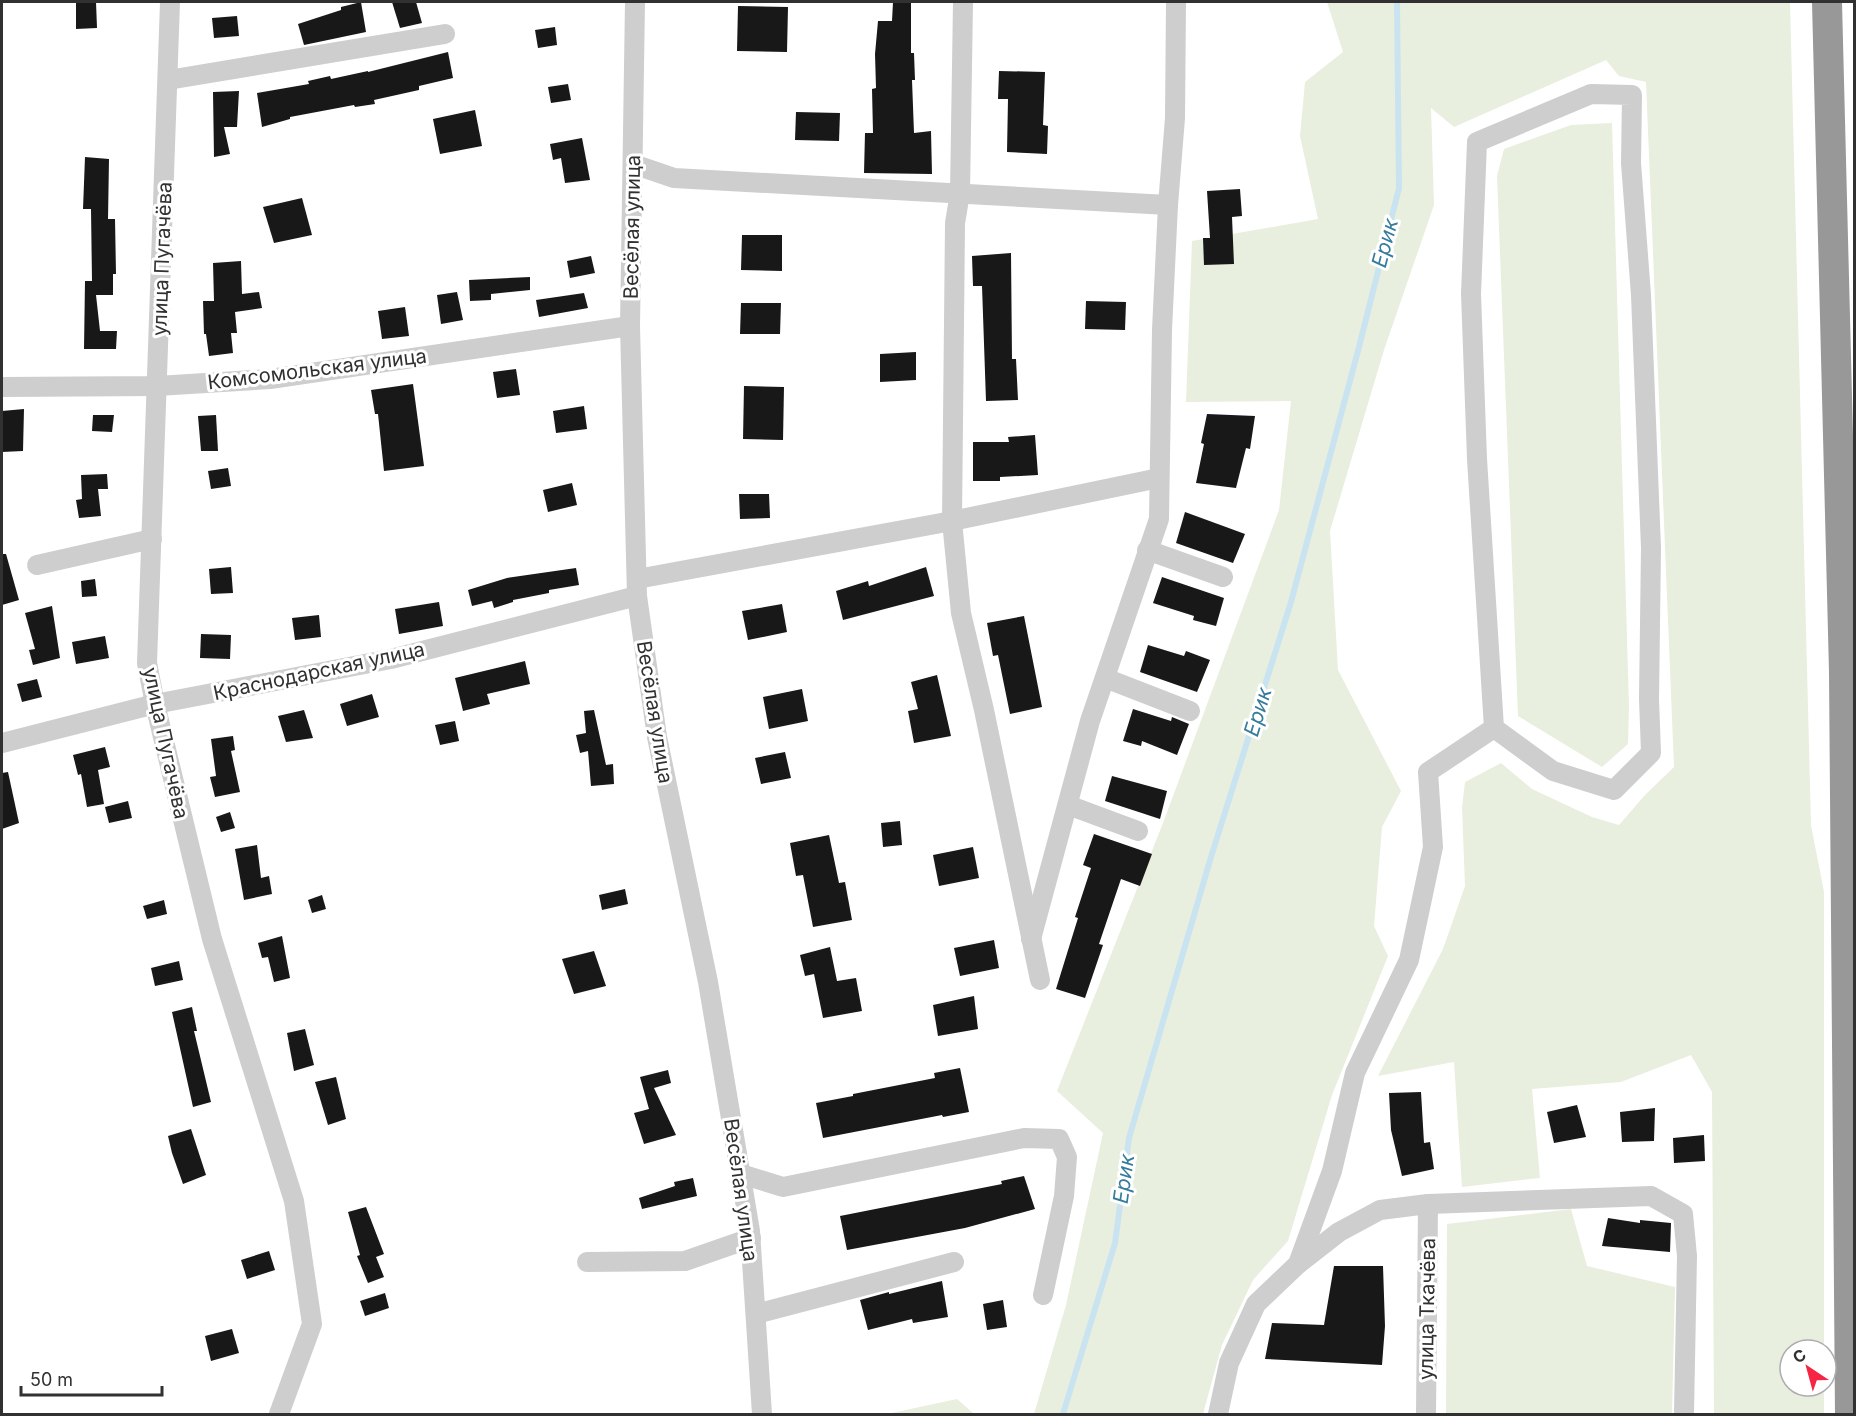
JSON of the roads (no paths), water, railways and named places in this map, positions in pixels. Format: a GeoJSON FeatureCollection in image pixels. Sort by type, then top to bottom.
{"type":"FeatureCollection","features":[{"type":"Feature","properties":{"kind":"highway"},"geometry":{"type":"LineString","coordinates":[[1827,2],[1844,672],[1850,1414]]}},
{"type":"Feature","properties":{"kind":"street","name":"улица Пугачёва"},"geometry":{"type":"LineString","coordinates":[[170,2],[147,663],[212,939],[294,1201],[312,1324],[279,1414]]}},
{"type":"Feature","properties":{"kind":"street","name":"Весёлая улица"},"geometry":{"type":"LineString","coordinates":[[635,2],[630,326],[637,588],[657,737],[708,982],[751,1238],[762,1414]]}},
{"type":"Feature","properties":{"kind":"street"},"geometry":{"type":"LineString","coordinates":[[963,2],[960,193],[955,223],[952,521],[961,613],[984,710],[1040,980]]}},
{"type":"Feature","properties":{"kind":"street"},"geometry":{"type":"LineString","coordinates":[[1031,939],[1090,721],[1159,519],[1162,330],[1175,118],[1176,2]]}},
{"type":"Feature","properties":{"kind":"street"},"geometry":{"type":"LineString","coordinates":[[168,80],[446,34]]}},
{"type":"Feature","properties":{"kind":"street"},"geometry":{"type":"LineString","coordinates":[[1591,94],[1632,95],[1631,164],[1641,295],[1651,548],[1649,699],[1652,753],[1614,790],[1552,771],[1494,728],[1477,459],[1471,294],[1477,142],[1591,94]]}},
{"type":"Feature","properties":{"kind":"street"},"geometry":{"type":"LineString","coordinates":[[633,164],[674,178],[1168,205]]}},
{"type":"Feature","properties":{"kind":"street","name":"Комсомольская улица"},"geometry":{"type":"LineString","coordinates":[[2,387],[157,386],[270,379],[630,326]]}},
{"type":"Feature","properties":{"kind":"street","name":"Краснодарская улица"},"geometry":{"type":"LineString","coordinates":[[2,743],[155,704],[391,658],[637,588],[1159,478]]}},
{"type":"Feature","properties":{"kind":"street"},"geometry":{"type":"LineString","coordinates":[[38,565],[152,539]]}},
{"type":"Feature","properties":{"kind":"street"},"geometry":{"type":"LineString","coordinates":[[1147,550],[1223,577]]}},
{"type":"Feature","properties":{"kind":"street"},"geometry":{"type":"LineString","coordinates":[[1105,678],[1190,711]]}},
{"type":"Feature","properties":{"kind":"street"},"geometry":{"type":"LineString","coordinates":[[1298,1264],[1332,1171],[1354,1073],[1409,960],[1433,847],[1428,772],[1494,728]]}},
{"type":"Feature","properties":{"kind":"street"},"geometry":{"type":"LineString","coordinates":[[1068,805],[1138,831]]}},
{"type":"Feature","properties":{"kind":"street"},"geometry":{"type":"LineString","coordinates":[[741,1174],[783,1187],[1024,1137],[1059,1139],[1067,1157],[1064,1196],[1043,1295]]}},
{"type":"Feature","properties":{"kind":"street"},"geometry":{"type":"LineString","coordinates":[[1218,1414],[1229,1363],[1256,1304],[1298,1264],[1339,1232],[1380,1210],[1428,1204],[1651,1196],[1683,1214],[1687,1256],[1684,1414]]}},
{"type":"Feature","properties":{"kind":"street","name":"улица Ткачёва"},"geometry":{"type":"LineString","coordinates":[[1426,1414],[1428,1204]]}},
{"type":"Feature","properties":{"kind":"street"},"geometry":{"type":"LineString","coordinates":[[587,1262],[685,1261],[751,1238]]}},
{"type":"Feature","properties":{"kind":"street"},"geometry":{"type":"LineString","coordinates":[[756,1314],[954,1262]]}},
{"type":"Feature","properties":{"kind":"waterway","name":"Ерик"},"geometry":{"type":"LineString","coordinates":[[1063,1414],[1115,1243],[1129,1138],[1211,857],[1291,602],[1399,188],[1397,2]]}}]}
